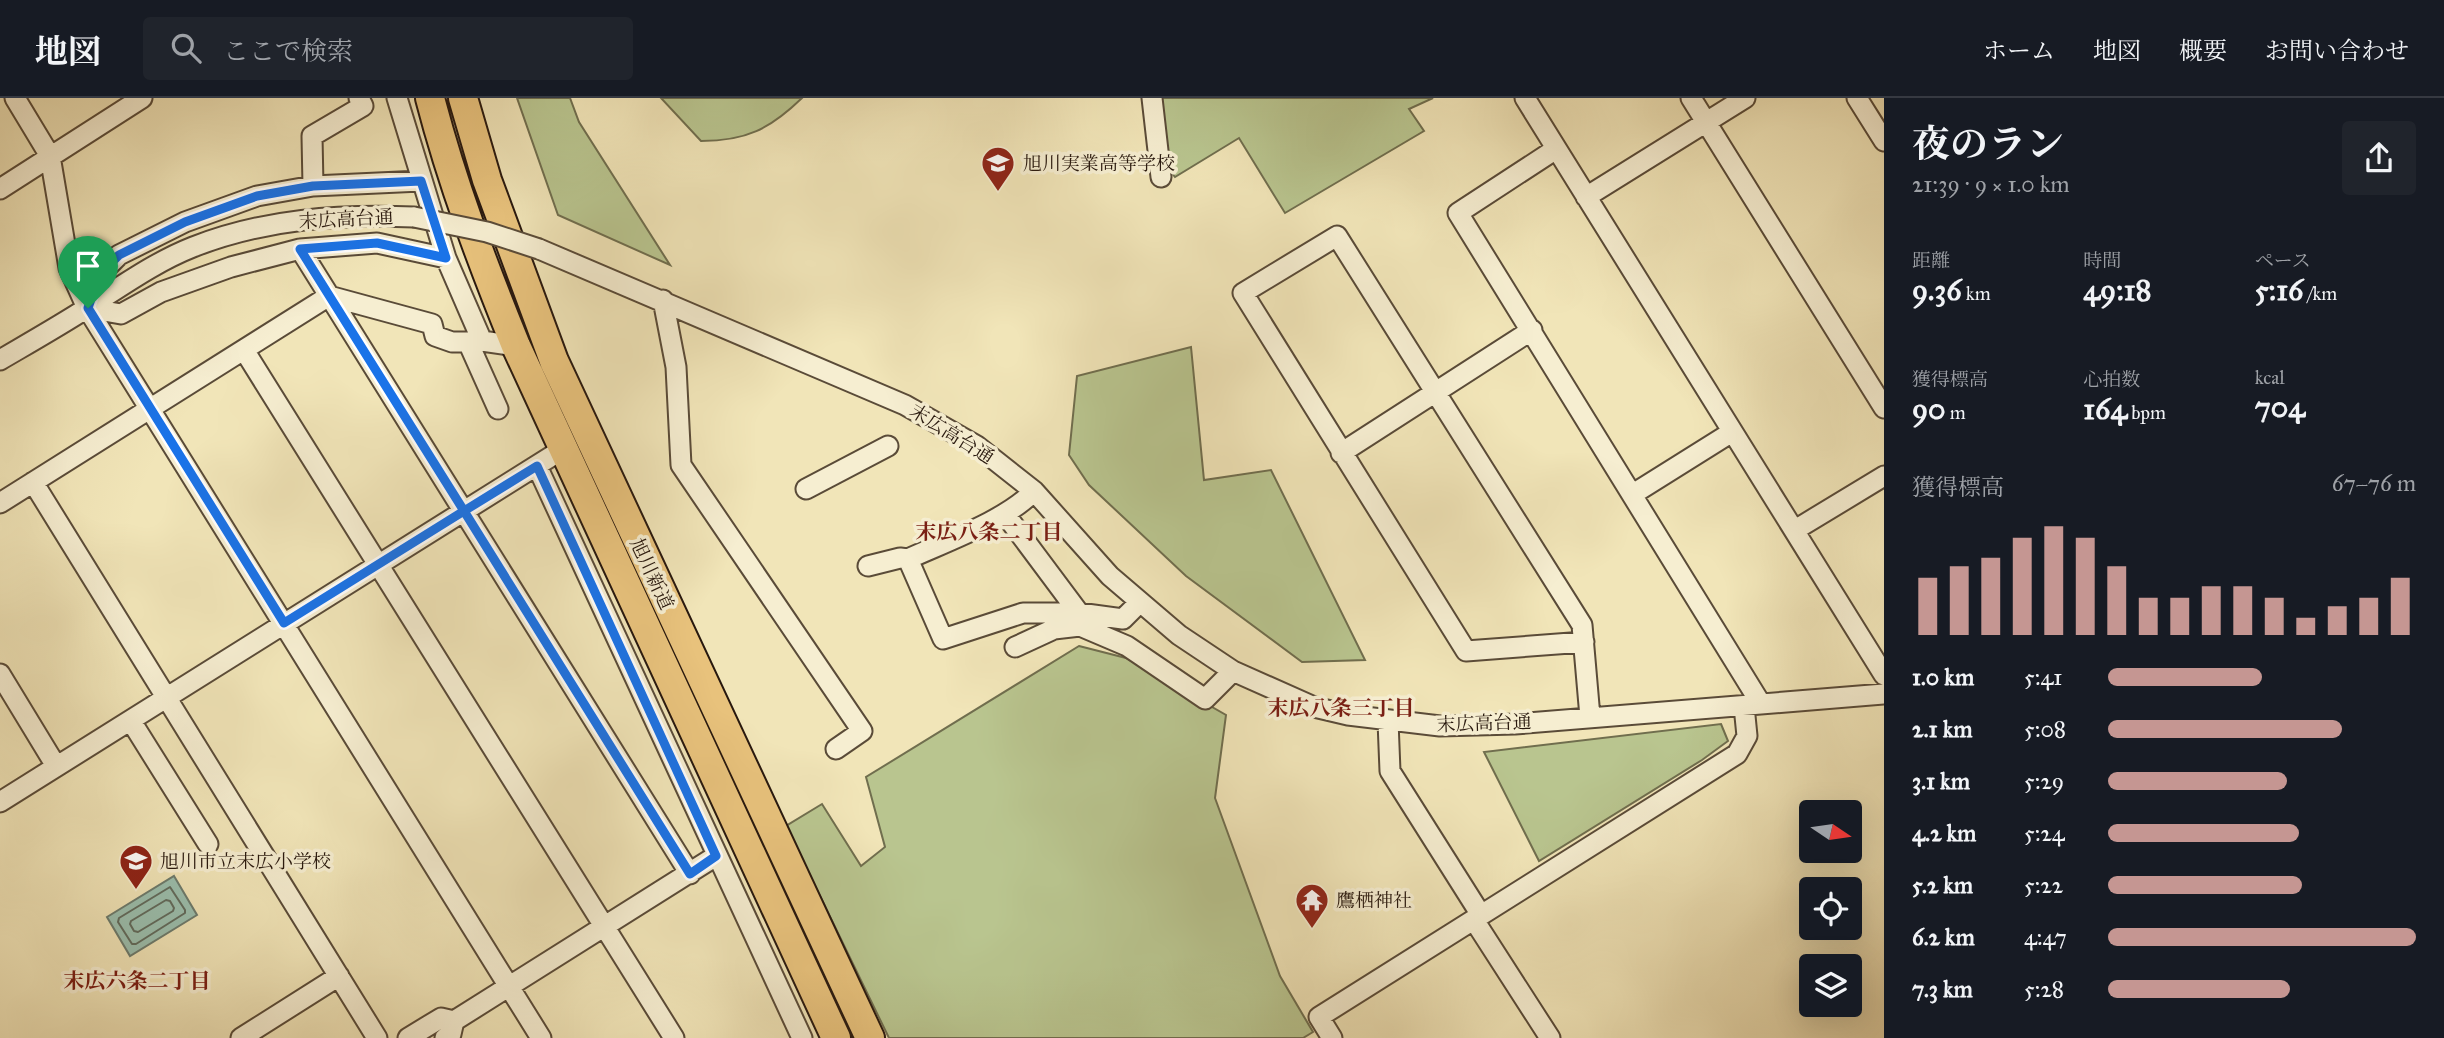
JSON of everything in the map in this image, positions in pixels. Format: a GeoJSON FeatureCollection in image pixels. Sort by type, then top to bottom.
{"type":"FeatureCollection","features":[{"type":"Feature","properties":{"kind":"highway","name":"旭川新道"},"geometry":{"type":"LineString","coordinates":[[430,98],[478,254],[516,346],[835,1038]]}},
{"type":"Feature","properties":{"kind":"highway","name":"旭川新道"},"geometry":{"type":"LineString","coordinates":[[463,98],[487,180],[554,360],[870,1038]]}},
{"type":"Feature","properties":{"kind":"street"},"geometry":{"type":"LineString","coordinates":[[15,98],[50,156],[69,268],[88,308],[541,1038]]}},
{"type":"Feature","properties":{"kind":"street"},"geometry":{"type":"LineString","coordinates":[[0,189],[142,98]]}},
{"type":"Feature","properties":{"kind":"street"},"geometry":{"type":"LineString","coordinates":[[313,186],[313,136],[363,106],[359,98]]}},
{"type":"Feature","properties":{"kind":"street"},"geometry":{"type":"LineString","coordinates":[[397,98],[446,258],[498,409]]}},
{"type":"Feature","properties":{"kind":"street"},"geometry":{"type":"LineString","coordinates":[[1152,98],[1161,177]]}},
{"type":"Feature","properties":{"kind":"street"},"geometry":{"type":"LineString","coordinates":[[1525,98],[1884,675]]}},
{"type":"Feature","properties":{"kind":"street"},"geometry":{"type":"LineString","coordinates":[[1691,98],[1884,408]]}},
{"type":"Feature","properties":{"kind":"street"},"geometry":{"type":"LineString","coordinates":[[1586,197],[1745,98]]}},
{"type":"Feature","properties":{"kind":"street"},"geometry":{"type":"LineString","coordinates":[[1857,98],[1884,141]]}},
{"type":"Feature","properties":{"kind":"street"},"geometry":{"type":"LineString","coordinates":[[1332,1038],[1319,1017],[1737,754],[1747,736],[1753,705],[1633,494],[1458,213],[1556,149]]}},
{"type":"Feature","properties":{"kind":"street"},"geometry":{"type":"LineString","coordinates":[[88,308],[99,275],[119,255],[185,222],[257,196],[313,186],[421,181]]}},
{"type":"Feature","properties":{"kind":"street","name":"末広高台通"},"geometry":{"type":"LineString","coordinates":[[0,360],[88,308],[131,278],[192,247],[247,229],[287,222],[352,215],[414,217],[487,232],[539,249],[905,405],[976,446],[1034,491],[1111,576],[1179,635],[1233,671],[1314,707],[1388,721],[1440,726],[1515,724],[1884,694]]}},
{"type":"Feature","properties":{"kind":"street"},"geometry":{"type":"LineString","coordinates":[[1584,642],[1466,651],[1244,293],[1337,236],[1434,394],[1582,625],[1584,642],[1590,716]]}},
{"type":"Feature","properties":{"kind":"street"},"geometry":{"type":"LineString","coordinates":[[88,308],[121,314],[161,292],[232,267],[300,249],[377,243],[446,258]]}},
{"type":"Feature","properties":{"kind":"street"},"geometry":{"type":"LineString","coordinates":[[300,249],[690,874]]}},
{"type":"Feature","properties":{"kind":"street"},"geometry":{"type":"LineString","coordinates":[[0,503],[329,296],[432,324],[435,336],[452,342],[474,340],[516,346]]}},
{"type":"Feature","properties":{"kind":"street"},"geometry":{"type":"LineString","coordinates":[[663,300],[676,367],[681,465],[862,732],[835,749]]}},
{"type":"Feature","properties":{"kind":"street"},"geometry":{"type":"LineString","coordinates":[[1341,453],[1532,330]]}},
{"type":"Feature","properties":{"kind":"street"},"geometry":{"type":"LineString","coordinates":[[244,350],[674,1038]]}},
{"type":"Feature","properties":{"kind":"street"},"geometry":{"type":"LineString","coordinates":[[1633,494],[1732,432]]}},
{"type":"Feature","properties":{"kind":"street"},"geometry":{"type":"LineString","coordinates":[[806,489],[888,446]]}},
{"type":"Feature","properties":{"kind":"street"},"geometry":{"type":"LineString","coordinates":[[0,802],[563,449]]}},
{"type":"Feature","properties":{"kind":"street"},"geometry":{"type":"LineString","coordinates":[[537,466],[802,1038]]}},
{"type":"Feature","properties":{"kind":"street"},"geometry":{"type":"LineString","coordinates":[[1795,530],[1884,476]]}},
{"type":"Feature","properties":{"kind":"street"},"geometry":{"type":"LineString","coordinates":[[33,482],[377,1038]]}},
{"type":"Feature","properties":{"kind":"street"},"geometry":{"type":"LineString","coordinates":[[868,566],[900,558],[908,559],[1005,514],[1024,502],[1034,491]]}},
{"type":"Feature","properties":{"kind":"street"},"geometry":{"type":"LineString","coordinates":[[1005,514],[1079,613]]}},
{"type":"Feature","properties":{"kind":"street"},"geometry":{"type":"LineString","coordinates":[[908,559],[943,639],[1023,613],[1079,613],[1123,619],[1139,603]]}},
{"type":"Feature","properties":{"kind":"street"},"geometry":{"type":"LineString","coordinates":[[1015,647],[1054,629],[1080,626],[1127,646],[1205,699],[1233,671]]}},
{"type":"Feature","properties":{"kind":"street"},"geometry":{"type":"LineString","coordinates":[[0,674],[56,766]]}},
{"type":"Feature","properties":{"kind":"street"},"geometry":{"type":"LineString","coordinates":[[131,720],[208,844]]}},
{"type":"Feature","properties":{"kind":"street"},"geometry":{"type":"LineString","coordinates":[[1388,721],[1390,771],[1550,1038]]}},
{"type":"Feature","properties":{"kind":"street"},"geometry":{"type":"LineString","coordinates":[[408,1038],[441,1018],[449,1029],[716,856]]}},
{"type":"Feature","properties":{"kind":"street"},"geometry":{"type":"LineString","coordinates":[[241,1038],[340,976]]}},
{"type":"Feature","properties":{"kind":"green space"},"geometry":{"type":"Polygon","coordinates":[[[517,98],[570,98],[579,122],[670,265],[558,215],[517,98]]]}},
{"type":"Feature","properties":{"kind":"green space"},"geometry":{"type":"Polygon","coordinates":[[[661,98],[802,98],[779,118],[756,131],[731,139],[701,141],[661,98]]]}},
{"type":"Feature","properties":{"kind":"green space"},"geometry":{"type":"Polygon","coordinates":[[[1160,98],[1433,98],[1409,109],[1424,131],[1285,213],[1239,138],[1175,177],[1167,167],[1160,98]]]}},
{"type":"Feature","properties":{"kind":"green space"},"geometry":{"type":"Polygon","coordinates":[[[1191,347],[1204,480],[1271,470],[1365,660],[1302,662],[1186,576],[1089,485],[1069,455],[1077,376],[1191,347]]]}},
{"type":"Feature","properties":{"kind":"green space"},"geometry":{"type":"Polygon","coordinates":[[[1079,646],[1126,658],[1226,715],[1215,798],[1280,976],[1313,1032],[1303,1038],[889,1038],[786,826],[822,804],[861,866],[885,847],[866,777],[1079,646]]]}},
{"type":"Feature","properties":{"kind":"green space"},"geometry":{"type":"Polygon","coordinates":[[[1721,724],[1728,741],[1702,760],[1539,861],[1484,752],[1721,724]]]}},
{"type":"Feature","properties":{"kind":"water"},"geometry":{"type":"Polygon","coordinates":[[[174,876],[197,915],[130,956],[107,917],[174,876]]]}},
{"type":"Feature","properties":{"kind":"place","name":"旭川実業高等学校"},"geometry":{"type":"Point","coordinates":[998,193]}},
{"type":"Feature","properties":{"kind":"place","name":"旭川市立末広小学校"},"geometry":{"type":"Point","coordinates":[136,891]}},
{"type":"Feature","properties":{"kind":"place","name":"鷹栖神社"},"geometry":{"type":"Point","coordinates":[1312,930]}},
{"type":"Feature","properties":{"kind":"district","name":"末広八条二丁目"},"geometry":{"type":"Point","coordinates":[989,532]}},
{"type":"Feature","properties":{"kind":"district","name":"末広八条三丁目"},"geometry":{"type":"Point","coordinates":[1341,708]}},
{"type":"Feature","properties":{"kind":"district","name":"末広六条二丁目"},"geometry":{"type":"Point","coordinates":[137,981]}},
{"type":"Feature","properties":{"kind":"route"},"geometry":{"type":"LineString","coordinates":[[88,308],[99,275],[119,255],[185,222],[257,196],[313,186],[421,181],[446,258],[377,243],[300,249],[464,511],[537,466],[716,856],[690,874],[464,511],[284,623],[88,308]]}}]}
